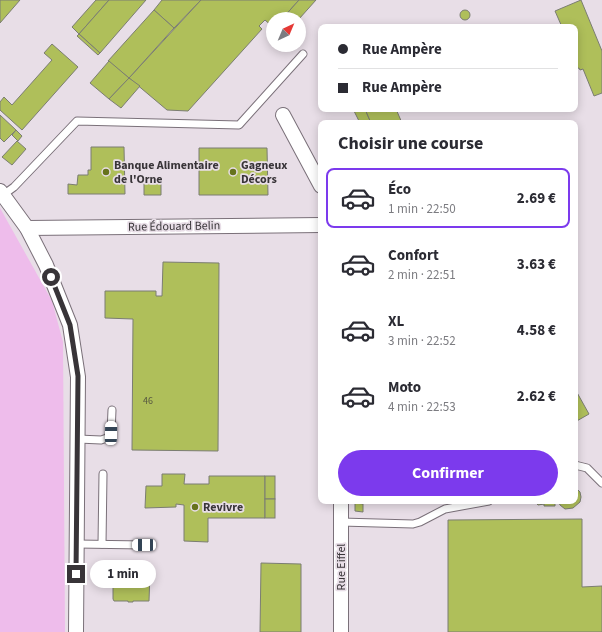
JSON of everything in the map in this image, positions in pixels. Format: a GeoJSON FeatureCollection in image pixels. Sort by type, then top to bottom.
{"type":"FeatureCollection","features":[{"type":"Feature","properties":{"kind":"street"},"geometry":{"type":"LineString","coordinates":[[284,115],[318,180]]}},
{"type":"Feature","properties":{"kind":"street"},"geometry":{"type":"LineString","coordinates":[[2,193],[27,228],[46,265],[70,325],[78,376],[76,632]]}},
{"type":"Feature","properties":{"kind":"street","name":"Rue Édouard Belin"},"geometry":{"type":"LineString","coordinates":[[27,228],[318,225]]}},
{"type":"Feature","properties":{"kind":"street","name":"Rue Eiffel"},"geometry":{"type":"LineString","coordinates":[[341,504],[341,632]]}},
{"type":"Feature","properties":{"kind":"lane"},"geometry":{"type":"LineString","coordinates":[[2,193],[14,186],[77,121],[239,125],[303,54]]}},
{"type":"Feature","properties":{"kind":"lane"},"geometry":{"type":"LineString","coordinates":[[78,439],[101,440],[107,438],[111,433],[112,410]]}},
{"type":"Feature","properties":{"kind":"lane"},"geometry":{"type":"LineString","coordinates":[[578,466],[587,468],[602,483]]}},
{"type":"Feature","properties":{"kind":"lane"},"geometry":{"type":"LineString","coordinates":[[102,544],[103,474]]}},
{"type":"Feature","properties":{"kind":"lane"},"geometry":{"type":"LineString","coordinates":[[341,522],[413,524],[445,509],[473,504]]}},
{"type":"Feature","properties":{"kind":"lane"},"geometry":{"type":"LineString","coordinates":[[76,544],[144,545]]}},
{"type":"Feature","properties":{"kind":"shaded area"},"geometry":{"type":"Polygon","coordinates":[[[0,208],[52,301],[63,342],[65,632],[0,632],[0,208]]]}},
{"type":"Feature","properties":{"kind":"building"},"geometry":{"type":"Polygon","coordinates":[[[0,0],[20,0],[0,23],[0,0]]]}},
{"type":"Feature","properties":{"kind":"building"},"geometry":{"type":"Polygon","coordinates":[[[96,0],[109,0],[79,34],[72,27],[96,0]]]}},
{"type":"Feature","properties":{"kind":"building"},"geometry":{"type":"Polygon","coordinates":[[[109,0],[146,0],[100,53],[79,34],[109,0]]]}},
{"type":"Feature","properties":{"kind":"building"},"geometry":{"type":"Polygon","coordinates":[[[162,0],[201,0],[174,28],[154,10],[162,0]]]}},
{"type":"Feature","properties":{"kind":"building"},"geometry":{"type":"Polygon","coordinates":[[[201,0],[299,0],[288,12],[266,12],[266,21],[265,20],[259,26],[262,29],[188,111],[167,110],[129,78],[201,0]]]}},
{"type":"Feature","properties":{"kind":"building"},"geometry":{"type":"Polygon","coordinates":[[[299,0],[316,0],[305,12],[288,12],[299,0]]]}},
{"type":"Feature","properties":{"kind":"building"},"geometry":{"type":"Polygon","coordinates":[[[581,0],[602,51],[602,93],[594,96],[583,69],[580,70],[578,68],[578,24],[561,24],[555,11],[581,0]]]}},
{"type":"Feature","properties":{"kind":"building"},"geometry":{"type":"Polygon","coordinates":[[[154,10],[174,28],[129,78],[108,61],[154,10]]]}},
{"type":"Feature","properties":{"kind":"building"},"geometry":{"type":"Polygon","coordinates":[[[463,10],[467,10],[469,11],[469,19],[463,20],[460,17],[460,13],[463,10]]]}},
{"type":"Feature","properties":{"kind":"building"},"geometry":{"type":"Polygon","coordinates":[[[79,34],[100,53],[98,55],[77,36],[79,34]]]}},
{"type":"Feature","properties":{"kind":"building"},"geometry":{"type":"Polygon","coordinates":[[[52,44],[78,67],[22,130],[0,110],[0,102],[4,97],[12,105],[52,60],[44,53],[52,44]]]}},
{"type":"Feature","properties":{"kind":"building"},"geometry":{"type":"Polygon","coordinates":[[[109,61],[129,78],[109,99],[90,83],[109,61]]]}},
{"type":"Feature","properties":{"kind":"building"},"geometry":{"type":"Polygon","coordinates":[[[129,78],[140,86],[121,108],[109,99],[129,78]]]}},
{"type":"Feature","properties":{"kind":"building"},"geometry":{"type":"Polygon","coordinates":[[[354,112],[366,112],[370,120],[358,120],[354,112]]]}},
{"type":"Feature","properties":{"kind":"building"},"geometry":{"type":"Polygon","coordinates":[[[366,112],[397,112],[401,120],[370,120],[366,112]]]}},
{"type":"Feature","properties":{"kind":"building"},"geometry":{"type":"Polygon","coordinates":[[[0,115],[16,130],[4,142],[0,138],[0,115]]]}},
{"type":"Feature","properties":{"kind":"building"},"geometry":{"type":"Polygon","coordinates":[[[16,130],[22,136],[18,141],[12,135],[16,130]]]}},
{"type":"Feature","properties":{"kind":"building"},"geometry":{"type":"Polygon","coordinates":[[[17,141],[26,149],[12,165],[2,157],[17,141]]]}},
{"type":"Feature","properties":{"kind":"building","name":"Banque Alimentaire de l'Orne"},"geometry":{"type":"Polygon","coordinates":[[[91,147],[124,147],[125,194],[68,194],[68,184],[77,185],[78,175],[88,175],[88,170],[91,170],[91,147]]]}},
{"type":"Feature","properties":{"kind":"building","name":"Gagneux Décors"},"geometry":{"type":"Polygon","coordinates":[[[199,148],[267,148],[268,195],[199,195],[199,148]]]}},
{"type":"Feature","properties":{"kind":"building"},"geometry":{"type":"Polygon","coordinates":[[[144,182],[161,183],[161,195],[144,195],[144,182]]]}},
{"type":"Feature","properties":{"kind":"building"},"geometry":{"type":"Polygon","coordinates":[[[163,262],[219,263],[218,451],[132,450],[133,319],[105,318],[105,291],[156,291],[156,296],[162,296],[163,262]]]}},
{"type":"Feature","properties":{"kind":"building"},"geometry":{"type":"Polygon","coordinates":[[[578,394],[589,414],[578,420],[578,394]]]}},
{"type":"Feature","properties":{"kind":"building"},"geometry":{"type":"Polygon","coordinates":[[[162,474],[185,474],[184,484],[209,484],[209,476],[265,476],[265,518],[208,518],[208,542],[184,541],[184,505],[176,504],[176,507],[145,508],[146,486],[162,486],[162,474]]]}},
{"type":"Feature","properties":{"kind":"building"},"geometry":{"type":"Polygon","coordinates":[[[265,476],[275,476],[275,499],[265,499],[265,476]]]}},
{"type":"Feature","properties":{"kind":"building"},"geometry":{"type":"Polygon","coordinates":[[[578,490],[581,497],[578,504],[578,490]]]}},
{"type":"Feature","properties":{"kind":"building"},"geometry":{"type":"Polygon","coordinates":[[[265,499],[275,499],[275,518],[265,518],[265,499]]]}},
{"type":"Feature","properties":{"kind":"building"},"geometry":{"type":"Polygon","coordinates":[[[355,504],[363,504],[363,512],[355,511],[355,504]]]}},
{"type":"Feature","properties":{"kind":"building"},"geometry":{"type":"Polygon","coordinates":[[[544,504],[555,504],[555,506],[544,506],[544,504]]]}},
{"type":"Feature","properties":{"kind":"building"},"geometry":{"type":"Polygon","coordinates":[[[578,504],[573,508],[565,509],[560,505],[578,504]]]}},
{"type":"Feature","properties":{"kind":"building"},"geometry":{"type":"Polygon","coordinates":[[[582,519],[582,587],[602,586],[602,632],[448,632],[448,520],[582,519]]]}},
{"type":"Feature","properties":{"kind":"building"},"geometry":{"type":"Polygon","coordinates":[[[261,563],[301,564],[301,632],[260,632],[261,563]]]}},
{"type":"Feature","properties":{"kind":"building"},"geometry":{"type":"Polygon","coordinates":[[[113,572],[150,572],[149,601],[114,601],[113,572]]]}},
{"type":"Feature","properties":{"kind":"place","name":"Banque Alimentaire de l'Orne"},"geometry":{"type":"Point","coordinates":[106,172]}},
{"type":"Feature","properties":{"kind":"place","name":"Gagneux Décors"},"geometry":{"type":"Point","coordinates":[233,172]}},
{"type":"Feature","properties":{"kind":"place","name":"Revivre"},"geometry":{"type":"Point","coordinates":[195,507]}},
{"type":"Feature","properties":{"kind":"route"},"geometry":{"type":"LineString","coordinates":[[51,277],[70,325],[78,376],[76,574]]}}]}
